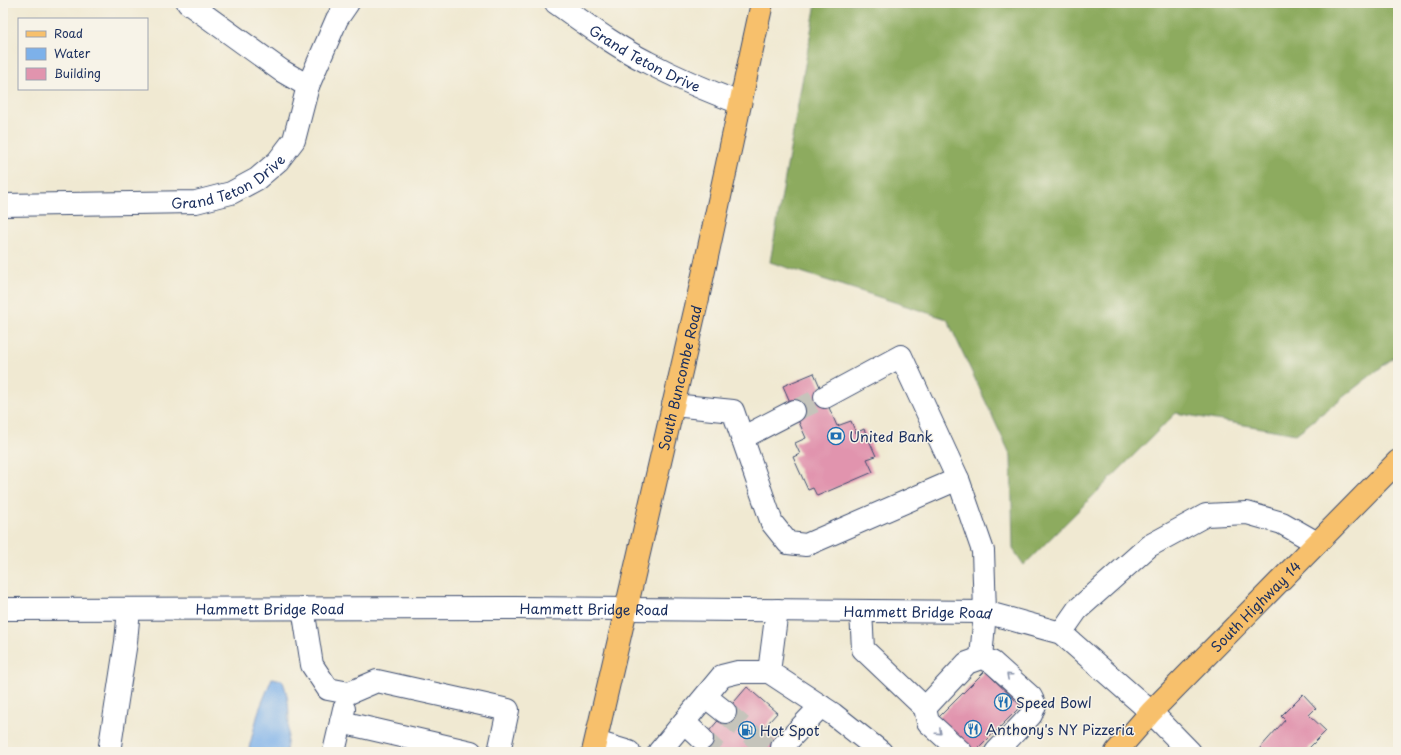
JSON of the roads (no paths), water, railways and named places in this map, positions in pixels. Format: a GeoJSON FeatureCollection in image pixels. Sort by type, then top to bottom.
{"type":"FeatureCollection","features":[{"type":"Feature","properties":{"kind":"main road","name":"South Buncombe Road"},"geometry":{"type":"LineString","coordinates":[[594,747],[698,298],[762,3]]}},
{"type":"Feature","properties":{"kind":"main road","name":"South Highway 14"},"geometry":{"type":"LineString","coordinates":[[1116,752],[1152,712],[1398,462]]}},
{"type":"Feature","properties":{"kind":"street"},"geometry":{"type":"LineString","coordinates":[[188,3],[282,71],[308,86]]}},
{"type":"Feature","properties":{"kind":"street","name":"Grand Teton Drive"},"geometry":{"type":"LineString","coordinates":[[3,205],[196,202],[231,193],[257,179],[278,161],[294,140],[308,86],[337,19],[348,3]]}},
{"type":"Feature","properties":{"kind":"street","name":"Grand Teton Drive"},"geometry":{"type":"LineString","coordinates":[[556,3],[611,41],[646,62],[696,87],[740,103]]}},
{"type":"Feature","properties":{"kind":"street"},"geometry":{"type":"LineString","coordinates":[[825,397],[901,356],[958,479],[983,550],[985,612],[981,658]]}},
{"type":"Feature","properties":{"kind":"street"},"geometry":{"type":"LineString","coordinates":[[673,406],[732,411],[772,523],[788,543],[806,545],[958,479]]}},
{"type":"Feature","properties":{"kind":"street"},"geometry":{"type":"LineString","coordinates":[[742,438],[794,411]]}},
{"type":"Feature","properties":{"kind":"street"},"geometry":{"type":"LineString","coordinates":[[1061,633],[1077,610],[1149,546],[1206,515],[1248,513],[1282,524],[1317,543]]}},
{"type":"Feature","properties":{"kind":"street"},"geometry":{"type":"LineString","coordinates":[[303,608],[312,665],[328,689],[349,693],[377,681],[508,710],[499,752]]}},
{"type":"Feature","properties":{"kind":"street","name":"Hammett Bridge Road"},"geometry":{"type":"LineString","coordinates":[[3,609],[303,608],[985,612],[1061,633],[1152,712],[1190,752]]}},
{"type":"Feature","properties":{"kind":"street"},"geometry":{"type":"LineString","coordinates":[[109,752],[126,642],[129,609]]}},
{"type":"Feature","properties":{"kind":"street"},"geometry":{"type":"LineString","coordinates":[[769,672],[777,610]]}},
{"type":"Feature","properties":{"kind":"street"},"geometry":{"type":"LineString","coordinates":[[861,611],[864,649],[925,708],[928,722],[961,752]]}},
{"type":"Feature","properties":{"kind":"street"},"geometry":{"type":"LineString","coordinates":[[925,708],[967,663],[981,658],[992,662],[1031,697],[1035,705],[1031,715],[996,752]]}},
{"type":"Feature","properties":{"kind":"street"},"geometry":{"type":"LineString","coordinates":[[659,752],[722,676],[738,672],[769,672],[821,706],[881,752]]}},
{"type":"Feature","properties":{"kind":"street"},"geometry":{"type":"LineString","coordinates":[[334,752],[349,693]]}},
{"type":"Feature","properties":{"kind":"street"},"geometry":{"type":"LineString","coordinates":[[706,697],[725,712]]}},
{"type":"Feature","properties":{"kind":"street"},"geometry":{"type":"LineString","coordinates":[[782,747],[821,706]]}},
{"type":"Feature","properties":{"kind":"street"},"geometry":{"type":"LineString","coordinates":[[341,722],[471,752]]}},
{"type":"Feature","properties":{"kind":"street"},"geometry":{"type":"LineString","coordinates":[[684,722],[702,739]]}},
{"type":"Feature","properties":{"kind":"street"},"geometry":{"type":"LineString","coordinates":[[594,747],[629,752]]}},
{"type":"Feature","properties":{"kind":"water"},"geometry":{"type":"Polygon","coordinates":[[[272,678],[282,680],[287,697],[289,725],[286,752],[248,752],[259,710],[272,678]]]}},
{"type":"Feature","properties":{"kind":"tunnel"},"geometry":{"type":"LineString","coordinates":[[794,411],[825,397]]}},
{"type":"Feature","properties":{"kind":"tunnel"},"geometry":{"type":"LineString","coordinates":[[725,712],[772,752]]}},
{"type":"Feature","properties":{"kind":"tunnel"},"geometry":{"type":"LineString","coordinates":[[702,739],[716,752]]}},
{"type":"Feature","properties":{"kind":"place","name":"United Bank"},"geometry":{"type":"Point","coordinates":[836,436]}},
{"type":"Feature","properties":{"kind":"place","name":"Speed Bowl"},"geometry":{"type":"Point","coordinates":[1003,702]}},
{"type":"Feature","properties":{"kind":"place","name":"Anthony's NY Pizzeria"},"geometry":{"type":"Point","coordinates":[973,729]}},
{"type":"Feature","properties":{"kind":"place","name":"Hot Spot"},"geometry":{"type":"Point","coordinates":[747,730]}}]}
